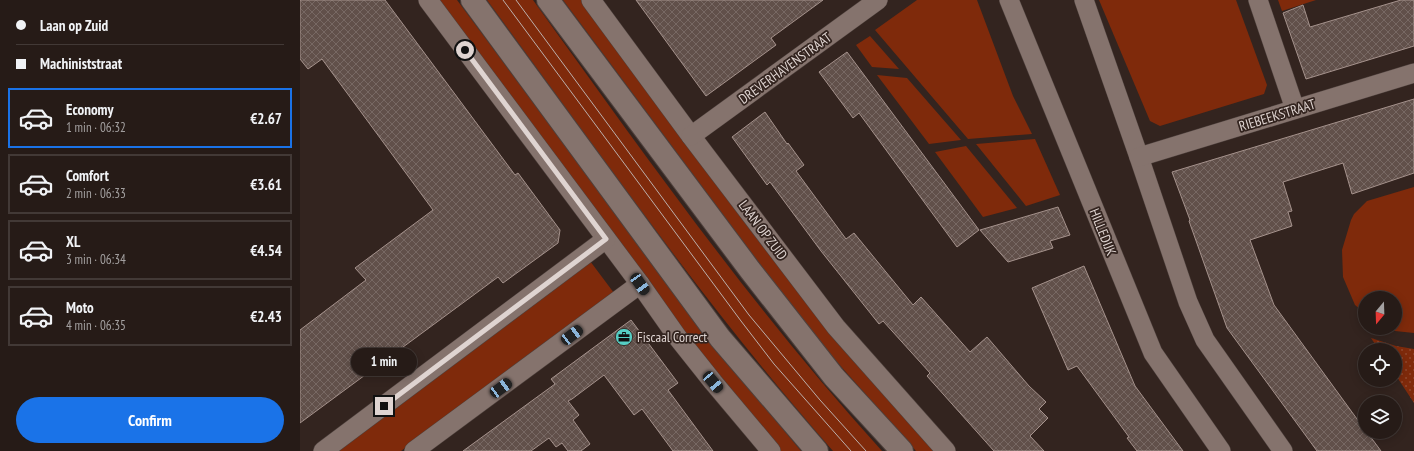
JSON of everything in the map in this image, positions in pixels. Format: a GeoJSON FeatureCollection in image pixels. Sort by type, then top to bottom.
{"type":"FeatureCollection","features":[{"type":"Feature","properties":{"kind":"main road"},"geometry":{"type":"LineString","coordinates":[[472,0],[720,338],[817,451]]}},
{"type":"Feature","properties":{"kind":"main road"},"geometry":{"type":"LineString","coordinates":[[548,0],[794,327],[834,377],[902,451]]}},
{"type":"Feature","properties":{"kind":"street"},"geometry":{"type":"LineString","coordinates":[[428,0],[640,284],[678,338],[770,451]]}},
{"type":"Feature","properties":{"kind":"street","name":"LAAN OP ZUID"},"geometry":{"type":"LineString","coordinates":[[591,0],[691,136],[836,327],[946,451]]}},
{"type":"Feature","properties":{"kind":"street","name":"DREVERHAVENSTRAAT"},"geometry":{"type":"LineString","coordinates":[[691,136],[878,0]]}},
{"type":"Feature","properties":{"kind":"street","name":"HILLEDIJK"},"geometry":{"type":"LineString","coordinates":[[1009,0],[1154,353],[1221,451]]}},
{"type":"Feature","properties":{"kind":"street"},"geometry":{"type":"LineString","coordinates":[[1084,0],[1198,328],[1283,451]]}},
{"type":"Feature","properties":{"kind":"street"},"geometry":{"type":"LineString","coordinates":[[1258,0],[1295,110]]}},
{"type":"Feature","properties":{"kind":"street","name":"RIEBEEKSTRAAT"},"geometry":{"type":"LineString","coordinates":[[1139,157],[1414,73]]}},
{"type":"Feature","properties":{"kind":"street"},"geometry":{"type":"LineString","coordinates":[[323,451],[606,239]]}},
{"type":"Feature","properties":{"kind":"street"},"geometry":{"type":"LineString","coordinates":[[414,451],[640,284]]}},
{"type":"Feature","properties":{"kind":"shaded area"},"geometry":{"type":"Polygon","coordinates":[[[436,0],[457,0],[711,342],[801,451],[777,451],[727,389],[436,0]]]}},
{"type":"Feature","properties":{"kind":"shaded area"},"geometry":{"type":"Polygon","coordinates":[[[487,0],[533,0],[658,173],[745,287],[789,343],[882,451],[833,451],[742,342],[655,230],[487,0]]]}},
{"type":"Feature","properties":{"kind":"shaded area"},"geometry":{"type":"Polygon","coordinates":[[[563,0],[582,0],[938,451],[916,451],[829,353],[774,283],[563,0]]]}},
{"type":"Feature","properties":{"kind":"shaded area"},"geometry":{"type":"Polygon","coordinates":[[[917,0],[977,0],[1013,96],[1032,134],[968,139],[875,30],[917,0]]]}},
{"type":"Feature","properties":{"kind":"shaded area"},"geometry":{"type":"Polygon","coordinates":[[[1099,0],[1236,0],[1267,85],[1264,94],[1160,126],[1150,121],[1099,0]]]}},
{"type":"Feature","properties":{"kind":"shaded area"},"geometry":{"type":"Polygon","coordinates":[[[1278,0],[1316,0],[1282,11],[1278,0]]]}},
{"type":"Feature","properties":{"kind":"shaded area"},"geometry":{"type":"Polygon","coordinates":[[[870,36],[899,69],[872,67],[856,45],[870,36]]]}},
{"type":"Feature","properties":{"kind":"shaded area"},"geometry":{"type":"Polygon","coordinates":[[[877,75],[907,78],[961,140],[929,144],[877,75]]]}},
{"type":"Feature","properties":{"kind":"shaded area"},"geometry":{"type":"Polygon","coordinates":[[[1035,139],[1060,195],[1026,206],[976,144],[1035,139]]]}},
{"type":"Feature","properties":{"kind":"shaded area"},"geometry":{"type":"Polygon","coordinates":[[[966,146],[1017,208],[983,217],[935,152],[966,146]]]}},
{"type":"Feature","properties":{"kind":"shaded area"},"geometry":{"type":"Polygon","coordinates":[[[1414,187],[1414,333],[1402,332],[1402,291],[1358,291],[1358,307],[1355,305],[1343,277],[1342,250],[1351,220],[1354,214],[1367,201],[1414,187]]]}},
{"type":"Feature","properties":{"kind":"shaded area"},"geometry":{"type":"Polygon","coordinates":[[[590,261],[614,293],[401,451],[332,451],[590,261]]]}},
{"type":"Feature","properties":{"kind":"shaded area"},"geometry":{"type":"Polygon","coordinates":[[[1371,338],[1387,343],[1374,343],[1371,338]]]}},
{"type":"Feature","properties":{"kind":"shaded area"},"geometry":{"type":"Polygon","coordinates":[[[1402,347],[1414,349],[1414,403],[1402,385],[1402,347]]]}},
{"type":"Feature","properties":{"kind":"building"},"geometry":{"type":"Polygon","coordinates":[[[300,0],[385,0],[515,175],[518,173],[560,230],[558,243],[503,283],[498,277],[300,423],[300,330],[366,280],[355,268],[433,210],[322,59],[308,69],[300,59],[300,0]]]}},
{"type":"Feature","properties":{"kind":"building"},"geometry":{"type":"Polygon","coordinates":[[[636,0],[823,0],[771,38],[776,45],[706,96],[636,0]]]}},
{"type":"Feature","properties":{"kind":"building"},"geometry":{"type":"Polygon","coordinates":[[[1401,0],[1414,0],[1414,46],[1306,79],[1283,13],[1303,5],[1310,27],[1401,0]]]}},
{"type":"Feature","properties":{"kind":"building"},"geometry":{"type":"Polygon","coordinates":[[[847,52],[979,230],[957,247],[859,113],[853,118],[819,72],[847,52]]]}},
{"type":"Feature","properties":{"kind":"building"},"geometry":{"type":"Polygon","coordinates":[[[1414,99],[1414,173],[1352,194],[1343,163],[1283,182],[1292,211],[1288,212],[1292,226],[1250,240],[1274,305],[1358,420],[1358,439],[1372,439],[1381,451],[1317,451],[1227,328],[1172,172],[1414,99]]]}},
{"type":"Feature","properties":{"kind":"building"},"geometry":{"type":"Polygon","coordinates":[[[765,112],[787,144],[788,143],[804,165],[796,171],[846,239],[854,233],[913,305],[921,297],[970,352],[987,337],[1029,386],[1046,402],[1039,409],[1048,418],[1030,436],[1044,451],[994,451],[927,376],[930,373],[883,321],[879,324],[821,251],[770,182],[767,185],[732,137],[765,112]]]}},
{"type":"Feature","properties":{"kind":"building"},"geometry":{"type":"Polygon","coordinates":[[[1058,207],[1070,235],[1050,241],[1053,248],[1008,262],[980,230],[1058,207]]]}},
{"type":"Feature","properties":{"kind":"building"},"geometry":{"type":"Polygon","coordinates":[[[1084,266],[1135,386],[1183,451],[1137,451],[1127,438],[1129,437],[1077,366],[1068,370],[1032,288],[1084,266]]]}},
{"type":"Feature","properties":{"kind":"building"},"geometry":{"type":"Polygon","coordinates":[[[631,320],[678,383],[668,390],[713,451],[673,451],[642,409],[634,415],[604,375],[568,401],[579,415],[573,420],[590,444],[581,451],[568,451],[562,443],[556,447],[549,438],[531,451],[463,451],[555,384],[551,379],[631,320]]]}},
{"type":"Feature","properties":{"kind":"tram line"},"geometry":{"type":"LineString","coordinates":[[503,0],[774,364],[851,451]]}},
{"type":"Feature","properties":{"kind":"tram line"},"geometry":{"type":"LineString","coordinates":[[516,0],[749,315],[820,400],[866,451]]}},
{"type":"Feature","properties":{"kind":"place","name":"Fiscaal Correct"},"geometry":{"type":"Point","coordinates":[624,337]}},
{"type":"Feature","properties":{"kind":"route"},"geometry":{"type":"LineString","coordinates":[[384,406],[606,239],[465,50]]}}]}
